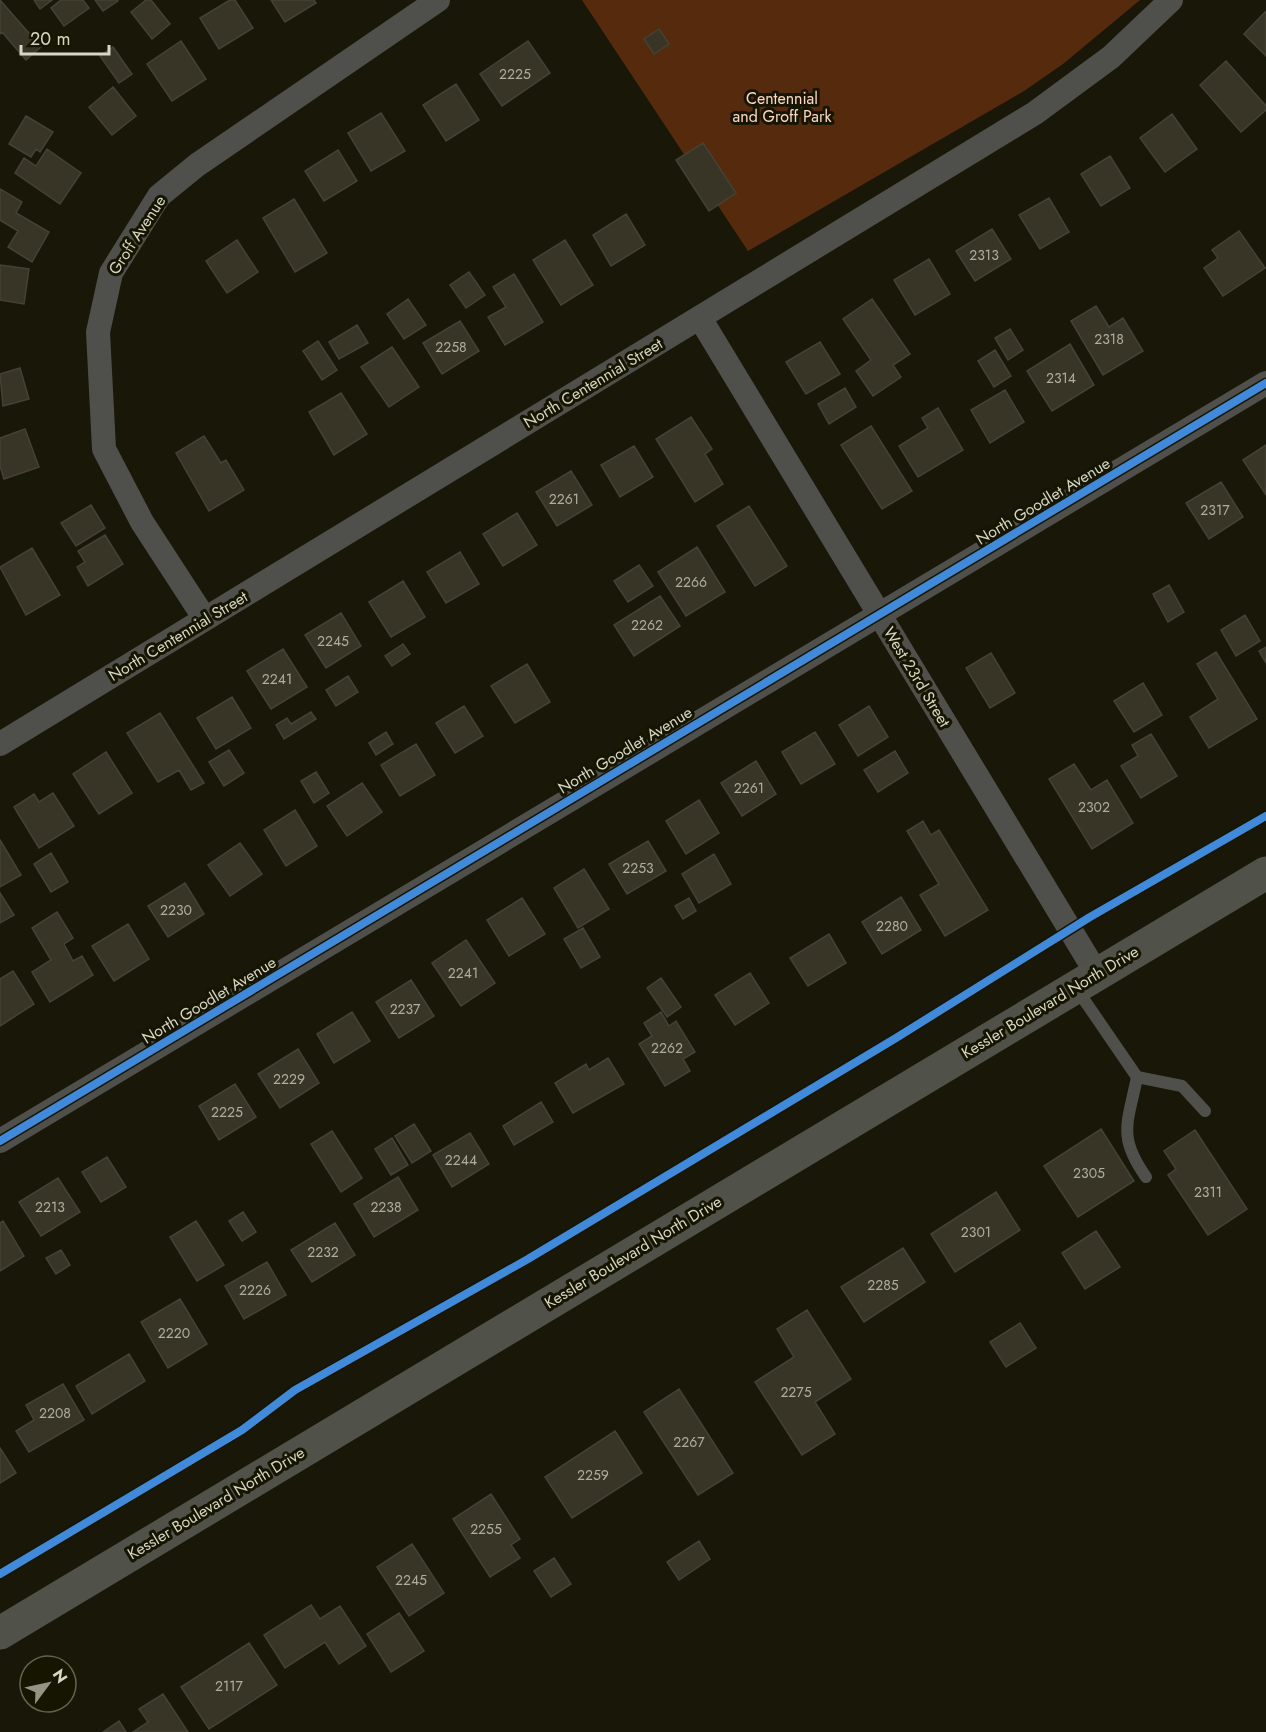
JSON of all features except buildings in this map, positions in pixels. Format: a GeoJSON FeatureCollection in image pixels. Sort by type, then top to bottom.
{"type":"FeatureCollection","features":[{"type":"Feature","properties":{"kind":"main road","name":"Kessler Boulevard North Drive"},"geometry":{"type":"LineString","coordinates":[[0,1633],[1266,873]]}},
{"type":"Feature","properties":{"kind":"street","name":"Groff Avenue"},"geometry":{"type":"LineString","coordinates":[[205,619],[142,522],[104,449],[98,332],[111,273],[159,196],[197,165],[438,0]]}},
{"type":"Feature","properties":{"kind":"street","name":"North Centennial Street"},"geometry":{"type":"LineString","coordinates":[[0,744],[1035,113],[1111,57],[1171,0]]}},
{"type":"Feature","properties":{"kind":"street","name":"West 23rd Street"},"geometry":{"type":"LineString","coordinates":[[700,318],[878,613],[1086,981]]}},
{"type":"Feature","properties":{"kind":"street","name":"North Goodlet Avenue"},"geometry":{"type":"LineString","coordinates":[[0,1141],[878,613],[1266,383]]}},
{"type":"Feature","properties":{"kind":"lane"},"geometry":{"type":"LineString","coordinates":[[1086,981],[1137,1077],[1125,1125],[1131,1155],[1146,1177]]}},
{"type":"Feature","properties":{"kind":"lane"},"geometry":{"type":"LineString","coordinates":[[1137,1077],[1182,1086],[1205,1112]]}},
{"type":"Feature","properties":{"kind":"green space","name":"Centennial and Groff Park"},"geometry":{"type":"Polygon","coordinates":[[[582,0],[1140,0],[1063,64],[1024,91],[748,251],[582,0]]]}},
{"type":"Feature","properties":{"kind":"cycle path"},"geometry":{"type":"LineString","coordinates":[[0,1141],[1266,383]]}},
{"type":"Feature","properties":{"kind":"cycle path"},"geometry":{"type":"LineString","coordinates":[[0,1574],[242,1430],[295,1390],[528,1259],[896,1038],[1090,917],[1266,816]]}}]}
